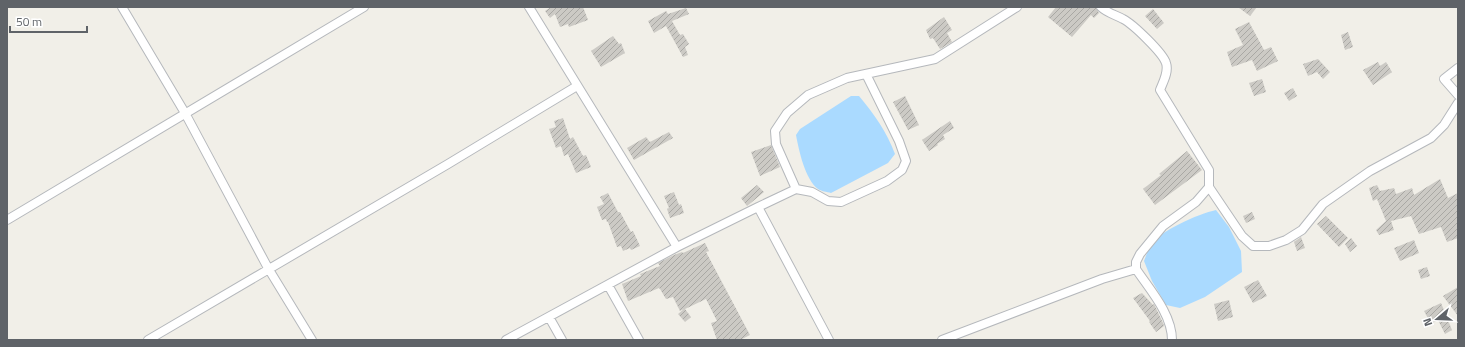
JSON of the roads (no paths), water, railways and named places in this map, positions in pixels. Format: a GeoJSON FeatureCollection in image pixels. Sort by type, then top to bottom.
{"type":"FeatureCollection","features":[{"type":"Feature","properties":{"kind":"street"},"geometry":{"type":"LineString","coordinates":[[122,7],[185,113],[268,268],[312,340]]}},
{"type":"Feature","properties":{"kind":"street"},"geometry":{"type":"LineString","coordinates":[[7,220],[364,7]]}},
{"type":"Feature","properties":{"kind":"street"},"geometry":{"type":"LineString","coordinates":[[529,7],[677,247]]}},
{"type":"Feature","properties":{"kind":"street"},"geometry":{"type":"LineString","coordinates":[[796,190],[776,144],[775,131],[787,113],[808,95],[847,78],[935,59],[1017,7]]}},
{"type":"Feature","properties":{"kind":"street"},"geometry":{"type":"LineString","coordinates":[[1101,7],[1104,10],[1124,19],[1157,49],[1166,63],[1167,73],[1160,90],[1209,170],[1208,187],[1196,202],[1163,226],[1140,254],[1136,262],[1136,269],[1168,317],[1172,340]]}},
{"type":"Feature","properties":{"kind":"street"},"geometry":{"type":"LineString","coordinates":[[1458,68],[1444,79],[1458,95]]}},
{"type":"Feature","properties":{"kind":"street"},"geometry":{"type":"LineString","coordinates":[[506,340],[520,337],[549,317],[677,247],[796,190],[812,192],[828,201],[841,202],[887,181],[902,170],[906,161],[899,141],[866,74]]}},
{"type":"Feature","properties":{"kind":"street"},"geometry":{"type":"LineString","coordinates":[[148,340],[268,268],[448,164],[577,86]]}},
{"type":"Feature","properties":{"kind":"street"},"geometry":{"type":"LineString","coordinates":[[1208,187],[1242,236],[1253,246],[1269,246],[1286,240],[1302,230],[1323,204],[1370,171],[1431,138],[1444,125],[1458,103]]}},
{"type":"Feature","properties":{"kind":"street"},"geometry":{"type":"LineString","coordinates":[[758,207],[829,340]]}},
{"type":"Feature","properties":{"kind":"street"},"geometry":{"type":"LineString","coordinates":[[942,340],[1102,279],[1136,269]]}},
{"type":"Feature","properties":{"kind":"street"},"geometry":{"type":"LineString","coordinates":[[608,285],[639,340]]}},
{"type":"Feature","properties":{"kind":"street"},"geometry":{"type":"LineString","coordinates":[[549,317],[562,340]]}},
{"type":"Feature","properties":{"kind":"water"},"geometry":{"type":"Polygon","coordinates":[[[851,96],[859,96],[870,110],[884,131],[895,154],[888,163],[831,193],[822,191],[813,184],[806,172],[796,135],[800,129],[851,96]]]}},
{"type":"Feature","properties":{"kind":"water"},"geometry":{"type":"Polygon","coordinates":[[[1216,210],[1229,227],[1241,251],[1242,272],[1205,297],[1180,308],[1166,305],[1152,281],[1144,261],[1150,246],[1155,240],[1170,229],[1199,215],[1216,210]]]}}]}
